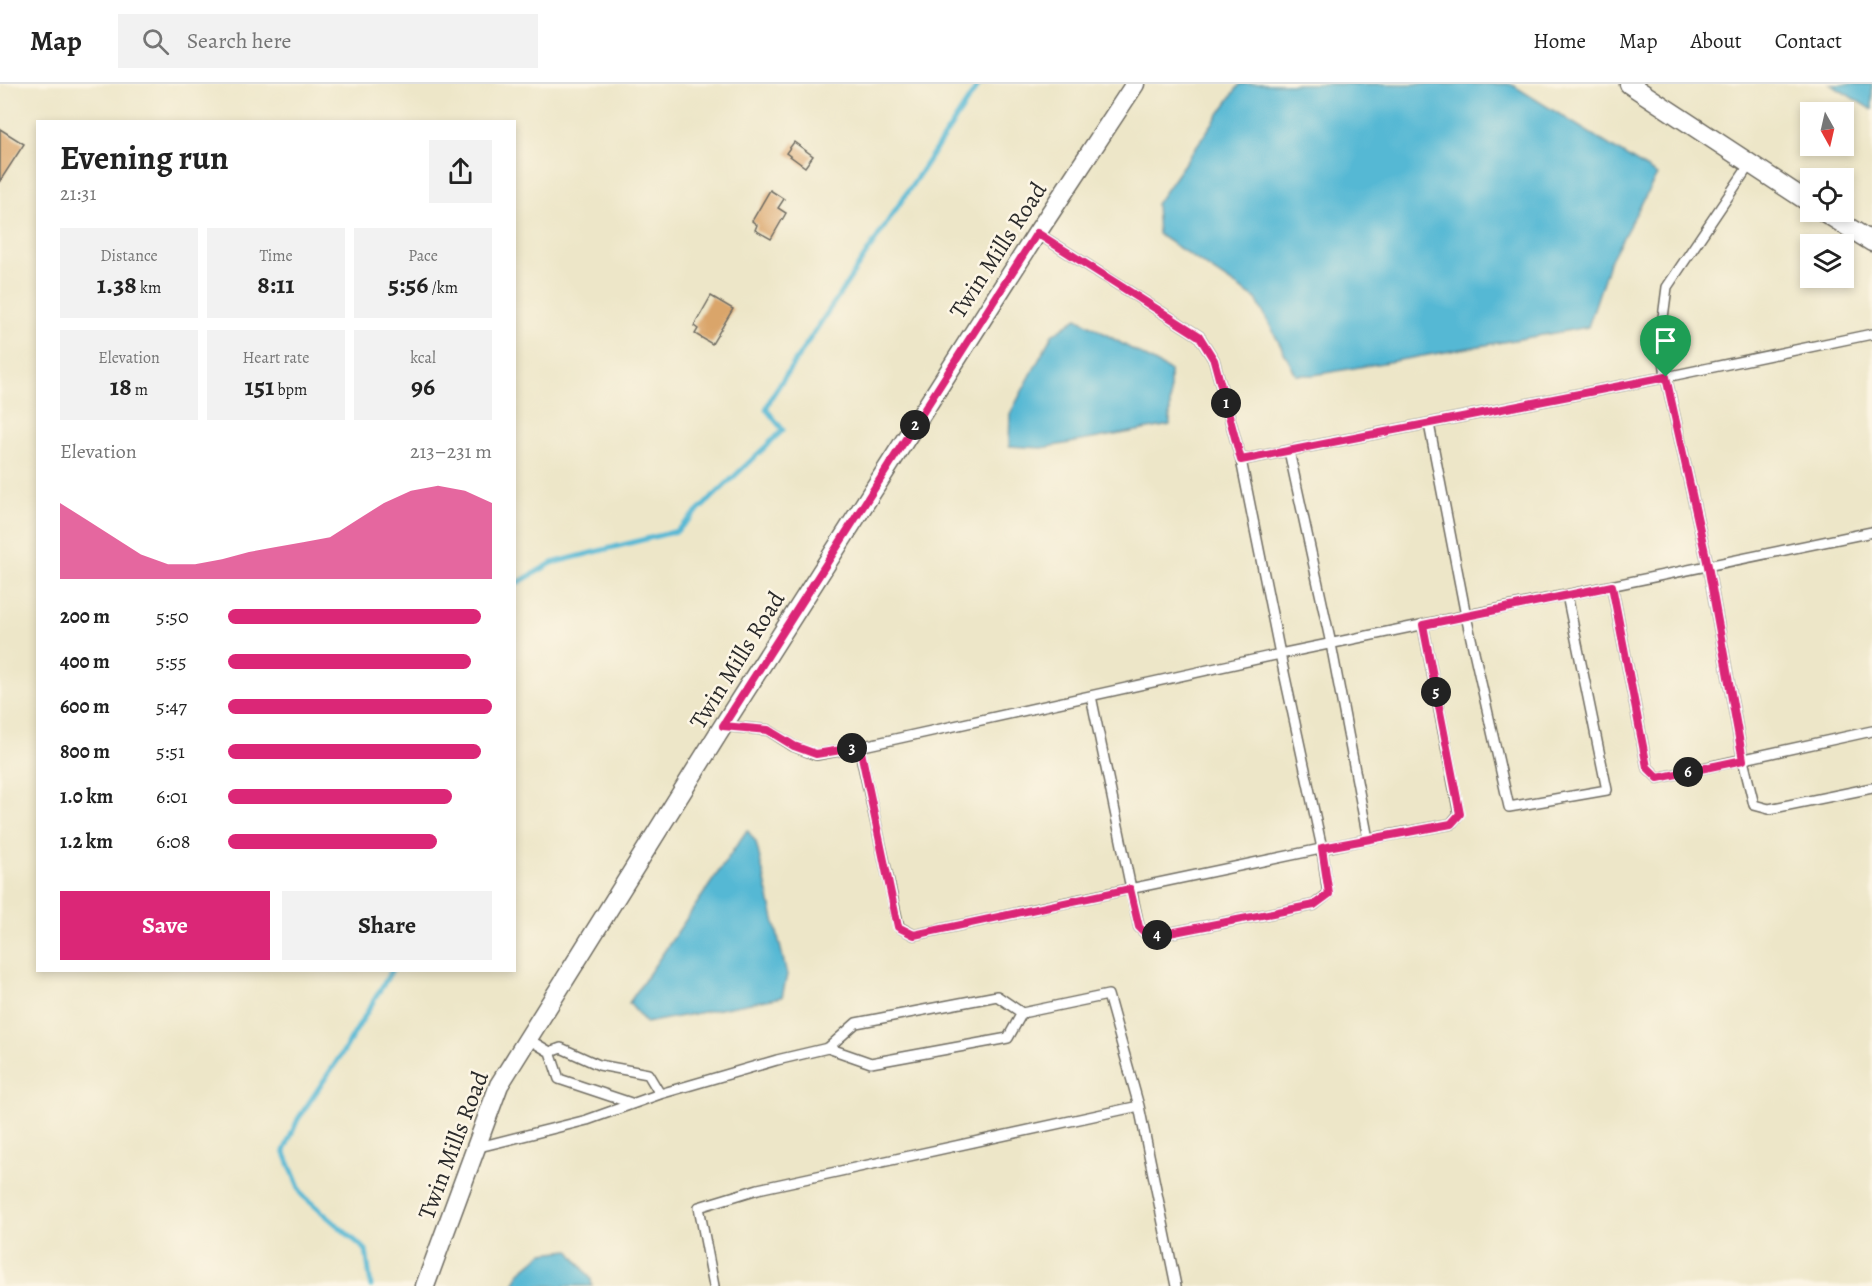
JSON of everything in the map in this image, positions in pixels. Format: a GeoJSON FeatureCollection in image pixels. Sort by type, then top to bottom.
{"type":"FeatureCollection","features":[{"type":"Feature","properties":{"kind":"street","name":"Twin Mills Road"},"geometry":{"type":"LineString","coordinates":[[425,1286],[499,1085],[723,726],[1037,233],[1135,84]]}},
{"type":"Feature","properties":{"kind":"street"},"geometry":{"type":"LineString","coordinates":[[1629,84],[1800,196]]}},
{"type":"Feature","properties":{"kind":"street"},"geometry":{"type":"LineString","coordinates":[[1840,222],[1872,242]]}},
{"type":"Feature","properties":{"kind":"lane"},"geometry":{"type":"LineString","coordinates":[[1750,164],[1667,287],[1660,333],[1666,377],[1708,566],[1743,760],[1754,805],[1769,809],[1872,788]]}},
{"type":"Feature","properties":{"kind":"lane"},"geometry":{"type":"LineString","coordinates":[[1037,233],[1199,336],[1214,360],[1241,460],[1322,848],[1329,894],[1314,905],[1149,937],[1139,927],[1090,696]]}},
{"type":"Feature","properties":{"kind":"lane"},"geometry":{"type":"LineString","coordinates":[[1241,460],[1666,377],[1872,334]]}},
{"type":"Feature","properties":{"kind":"lane"},"geometry":{"type":"LineString","coordinates":[[1429,424],[1466,616],[1509,807],[1607,790],[1567,595]]}},
{"type":"Feature","properties":{"kind":"lane"},"geometry":{"type":"LineString","coordinates":[[1289,452],[1331,644],[1368,839]]}},
{"type":"Feature","properties":{"kind":"lane"},"geometry":{"type":"LineString","coordinates":[[723,726],[768,730],[794,746],[816,754],[860,747],[1280,654],[1872,532]]}},
{"type":"Feature","properties":{"kind":"lane"},"geometry":{"type":"LineString","coordinates":[[1612,586],[1647,767],[1658,778],[1872,731]]}},
{"type":"Feature","properties":{"kind":"lane"},"geometry":{"type":"LineString","coordinates":[[860,747],[898,927],[914,935],[1322,848],[1451,824],[1460,814],[1423,625]]}},
{"type":"Feature","properties":{"kind":"lane"},"geometry":{"type":"LineString","coordinates":[[476,1148],[587,1120],[660,1094],[777,1060],[828,1048],[856,1023],[997,996],[1022,1013],[1108,995],[1139,1106],[1176,1286]]}},
{"type":"Feature","properties":{"kind":"lane"},"geometry":{"type":"LineString","coordinates":[[828,1048],[871,1063],[1008,1038],[1022,1013]]}},
{"type":"Feature","properties":{"kind":"lane"},"geometry":{"type":"LineString","coordinates":[[528,1039],[550,1052],[559,1079],[631,1103]]}},
{"type":"Feature","properties":{"kind":"lane"},"geometry":{"type":"LineString","coordinates":[[550,1052],[561,1048],[599,1065],[648,1074],[660,1094]]}},
{"type":"Feature","properties":{"kind":"lane"},"geometry":{"type":"LineString","coordinates":[[714,1286],[699,1207],[758,1189],[1139,1106]]}},
{"type":"Feature","properties":{"kind":"water"},"geometry":{"type":"Polygon","coordinates":[[[1240,84],[1511,84],[1657,175],[1609,263],[1588,327],[1314,375],[1296,375],[1256,299],[1158,234],[1156,204],[1240,84]]]}},
{"type":"Feature","properties":{"kind":"water"},"geometry":{"type":"Polygon","coordinates":[[[1830,84],[1872,84],[1872,110],[1830,84]]]}},
{"type":"Feature","properties":{"kind":"water"},"geometry":{"type":"Polygon","coordinates":[[[1077,318],[1170,371],[1170,425],[1042,448],[1009,446],[1010,414],[1052,335],[1077,318]]]}},
{"type":"Feature","properties":{"kind":"water"},"geometry":{"type":"Polygon","coordinates":[[[747,830],[756,842],[787,975],[782,997],[646,1023],[629,1003],[747,830]]]}},
{"type":"Feature","properties":{"kind":"water"},"geometry":{"type":"Polygon","coordinates":[[[569,1250],[591,1279],[592,1286],[514,1286],[520,1272],[543,1253],[569,1250]]]}},
{"type":"Feature","properties":{"kind":"building"},"geometry":{"type":"Polygon","coordinates":[[[0,129],[24,144],[0,181],[0,129]]]}},
{"type":"Feature","properties":{"kind":"building"},"geometry":{"type":"Polygon","coordinates":[[[794,142],[813,156],[805,167],[786,153],[794,142]]]}},
{"type":"Feature","properties":{"kind":"building"},"geometry":{"type":"Polygon","coordinates":[[[770,190],[784,199],[778,208],[786,213],[771,239],[755,230],[757,225],[752,221],[770,190]]]}},
{"type":"Feature","properties":{"kind":"building"},"geometry":{"type":"Polygon","coordinates":[[[711,296],[733,309],[712,344],[695,334],[698,329],[694,326],[711,296]]]}},
{"type":"Feature","properties":{"kind":"waterway"},"geometry":{"type":"LineString","coordinates":[[516,584],[552,563],[677,531],[783,430],[766,409],[772,396],[979,84]]}},
{"type":"Feature","properties":{"kind":"waterway"},"geometry":{"type":"LineString","coordinates":[[371,1286],[366,1250],[302,1195],[284,1151],[298,1119],[345,1049],[391,972]]}},
{"type":"Feature","properties":{"kind":"route"},"geometry":{"type":"LineString","coordinates":[[1037,233],[1199,336],[1214,360],[1241,460],[1625,387],[1666,377],[1708,566],[1743,760],[1658,778],[1647,767],[1612,586],[1423,625],[1460,814],[1451,824],[1322,848],[1329,894],[1314,905],[1149,937],[1139,927],[1130,889],[914,935],[898,927],[860,747],[816,754],[794,746],[768,730],[723,726],[1037,233]]}}]}
